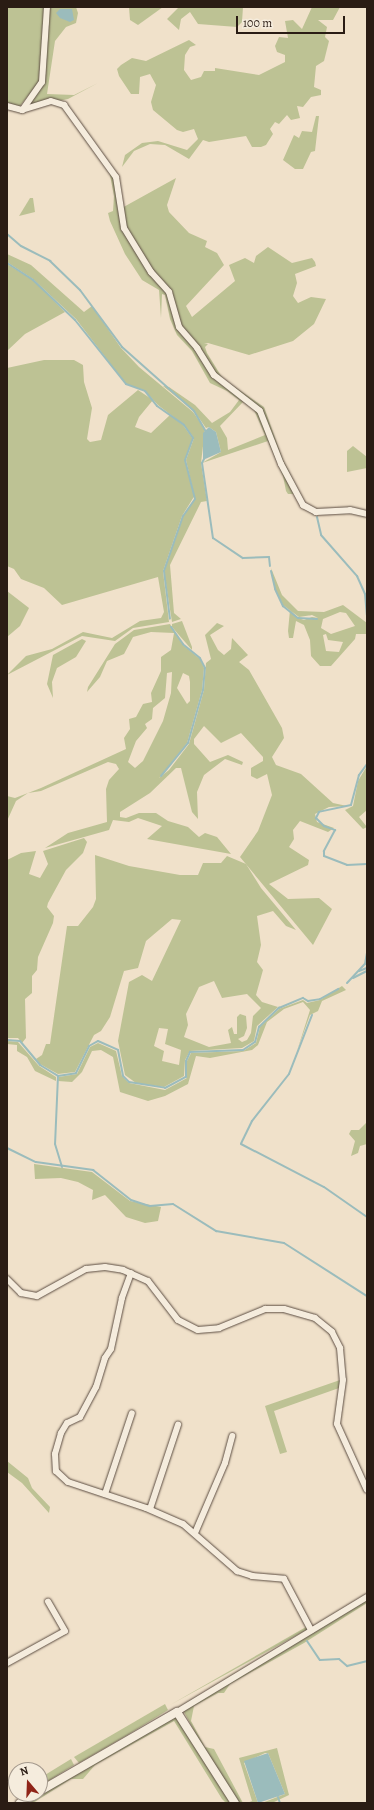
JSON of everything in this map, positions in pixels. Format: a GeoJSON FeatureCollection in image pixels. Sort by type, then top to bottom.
{"type":"FeatureCollection","features":[{"type":"Feature","properties":{"kind":"street"},"geometry":{"type":"LineString","coordinates":[[22,110],[42,82],[47,7]]}},
{"type":"Feature","properties":{"kind":"street"},"geometry":{"type":"LineString","coordinates":[[7,106],[22,110],[45,102],[61,102],[116,177],[124,228],[151,272],[169,292],[179,327],[197,348],[214,375],[260,411],[284,471],[305,508],[316,512],[350,510],[367,514]]}},
{"type":"Feature","properties":{"kind":"street"},"geometry":{"type":"LineString","coordinates":[[7,1279],[21,1293],[30,1296],[44,1294],[86,1270],[105,1267],[131,1273],[148,1281],[184,1325],[198,1330],[219,1328],[273,1308],[306,1314],[321,1322],[336,1339],[342,1359],[343,1380],[338,1429],[367,1490]]}},
{"type":"Feature","properties":{"kind":"street"},"geometry":{"type":"LineString","coordinates":[[131,1273],[122,1298],[111,1349],[105,1358],[96,1387],[80,1417],[64,1426],[55,1454],[59,1476],[105,1494],[150,1509],[195,1533],[237,1572],[252,1576],[284,1579],[311,1630]]}},
{"type":"Feature","properties":{"kind":"street"},"geometry":{"type":"LineString","coordinates":[[105,1494],[132,1412]]}},
{"type":"Feature","properties":{"kind":"street"},"geometry":{"type":"LineString","coordinates":[[150,1509],[178,1425]]}},
{"type":"Feature","properties":{"kind":"street"},"geometry":{"type":"LineString","coordinates":[[195,1533],[225,1463],[232,1436]]}},
{"type":"Feature","properties":{"kind":"street"},"geometry":{"type":"LineString","coordinates":[[48,1786],[176,1712],[367,1597]]}},
{"type":"Feature","properties":{"kind":"street"},"geometry":{"type":"LineString","coordinates":[[7,1662],[65,1631],[48,1602]]}},
{"type":"Feature","properties":{"kind":"street"},"geometry":{"type":"LineString","coordinates":[[176,1712],[234,1803]]}},
{"type":"Feature","properties":{"kind":"green space"},"geometry":{"type":"Polygon","coordinates":[[[7,7],[45,7],[41,80],[19,107],[7,103],[7,7]]]}},
{"type":"Feature","properties":{"kind":"green space"},"geometry":{"type":"Polygon","coordinates":[[[48,7],[76,7],[78,13],[76,23],[66,27],[55,41],[47,94],[74,95],[98,83],[68,99],[27,107],[40,89],[48,7]]]}},
{"type":"Feature","properties":{"kind":"green space"},"geometry":{"type":"Polygon","coordinates":[[[129,7],[163,7],[138,25],[130,20],[129,7]]]}},
{"type":"Feature","properties":{"kind":"green space"},"geometry":{"type":"Polygon","coordinates":[[[179,7],[243,7],[242,22],[237,27],[198,24],[190,12],[181,19],[179,30],[167,19],[179,7]]]}},
{"type":"Feature","properties":{"kind":"green space"},"geometry":{"type":"Polygon","coordinates":[[[312,7],[340,7],[333,20],[318,20],[327,27],[325,37],[329,41],[324,61],[316,66],[314,87],[321,90],[321,95],[311,97],[303,107],[297,106],[300,118],[291,120],[287,115],[279,124],[275,122],[270,129],[273,134],[266,145],[261,147],[252,147],[246,136],[209,142],[203,140],[189,159],[165,145],[150,144],[134,151],[122,167],[125,155],[142,143],[158,141],[187,150],[198,139],[194,129],[183,132],[177,130],[153,110],[151,102],[156,85],[150,74],[140,77],[139,94],[131,94],[119,76],[117,69],[121,65],[132,58],[146,61],[189,40],[196,45],[190,47],[185,55],[184,70],[191,80],[201,77],[204,71],[215,71],[215,68],[259,75],[285,62],[285,55],[277,52],[275,46],[279,37],[288,38],[285,21],[293,20],[302,29],[312,7]]]}},
{"type":"Feature","properties":{"kind":"green space"},"geometry":{"type":"Polygon","coordinates":[[[316,116],[319,116],[315,151],[311,152],[303,169],[295,169],[283,160],[294,135],[299,138],[302,131],[312,132],[316,116]]]}},
{"type":"Feature","properties":{"kind":"green space"},"geometry":{"type":"Polygon","coordinates":[[[109,170],[117,185],[117,203],[123,228],[165,287],[174,316],[204,364],[256,408],[295,494],[288,494],[286,491],[283,476],[268,441],[202,463],[221,452],[216,432],[209,427],[206,428],[194,411],[163,386],[169,387],[195,405],[212,423],[230,412],[239,400],[227,391],[210,383],[192,351],[177,335],[170,319],[165,295],[162,294],[161,318],[159,290],[142,280],[125,254],[110,221],[108,213],[113,211],[114,196],[109,170]],[[243,402],[220,426],[227,438],[228,450],[265,435],[253,408],[243,402]]]}},
{"type":"Feature","properties":{"kind":"green space"},"geometry":{"type":"Polygon","coordinates":[[[176,178],[167,205],[169,212],[189,233],[207,241],[205,247],[217,253],[224,265],[186,306],[192,317],[235,281],[229,265],[245,258],[254,263],[256,256],[268,247],[292,263],[312,258],[315,262],[316,266],[295,274],[297,283],[293,296],[298,303],[311,297],[326,299],[314,324],[293,341],[249,355],[208,343],[195,343],[180,326],[173,298],[131,239],[120,209],[176,178]]]}},
{"type":"Feature","properties":{"kind":"green space"},"geometry":{"type":"Polygon","coordinates":[[[30,198],[33,198],[35,212],[19,216],[30,198]]]}},
{"type":"Feature","properties":{"kind":"green space"},"geometry":{"type":"Polygon","coordinates":[[[7,254],[31,265],[84,312],[92,306],[121,348],[139,367],[193,412],[205,429],[201,463],[207,501],[201,502],[170,565],[174,613],[181,619],[172,622],[164,571],[183,516],[195,499],[186,460],[194,438],[184,425],[158,405],[145,391],[126,384],[76,319],[33,279],[7,262],[7,254]]]}},
{"type":"Feature","properties":{"kind":"green space"},"geometry":{"type":"Polygon","coordinates":[[[7,264],[33,280],[65,312],[25,334],[7,351],[7,264]]]}},
{"type":"Feature","properties":{"kind":"green space"},"geometry":{"type":"Polygon","coordinates":[[[200,342],[208,344],[205,347],[207,353],[223,379],[264,407],[283,460],[305,502],[299,498],[263,416],[214,375],[195,344],[200,342]]]}},
{"type":"Feature","properties":{"kind":"green space"},"geometry":{"type":"Polygon","coordinates":[[[44,360],[74,360],[83,365],[84,382],[92,408],[87,439],[90,442],[101,440],[108,415],[138,390],[153,400],[139,417],[135,427],[151,433],[170,415],[183,425],[193,439],[185,460],[195,495],[182,516],[163,571],[169,622],[133,628],[115,641],[82,636],[7,675],[26,656],[52,649],[83,632],[112,638],[140,621],[161,618],[164,612],[158,577],[62,605],[44,588],[21,579],[14,569],[7,566],[7,368],[44,360]]]}},
{"type":"Feature","properties":{"kind":"green space"},"geometry":{"type":"Polygon","coordinates":[[[353,446],[367,457],[367,468],[347,472],[347,451],[353,446]]]}},
{"type":"Feature","properties":{"kind":"green space"},"geometry":{"type":"Polygon","coordinates":[[[271,568],[282,595],[298,611],[324,612],[343,605],[367,623],[367,634],[356,634],[355,639],[331,666],[320,666],[311,656],[310,640],[304,625],[296,621],[293,638],[289,638],[288,631],[290,610],[283,605],[275,589],[271,568]],[[291,611],[298,618],[304,620],[312,617],[318,618],[312,615],[299,617],[291,611]],[[340,612],[323,619],[321,628],[331,634],[355,626],[346,613],[340,612]],[[326,634],[323,635],[326,651],[339,652],[343,642],[328,640],[326,634]]]}},
{"type":"Feature","properties":{"kind":"green space"},"geometry":{"type":"Polygon","coordinates":[[[7,591],[29,608],[20,626],[7,637],[7,591]]]}},
{"type":"Feature","properties":{"kind":"green space"},"geometry":{"type":"Polygon","coordinates":[[[182,621],[192,650],[172,627],[172,624],[182,621]]]}},
{"type":"Feature","properties":{"kind":"green space"},"geometry":{"type":"Polygon","coordinates":[[[217,623],[224,626],[210,635],[218,650],[224,655],[231,649],[232,638],[248,655],[239,662],[249,670],[282,728],[284,738],[272,757],[276,765],[301,774],[333,803],[347,806],[329,807],[315,814],[317,822],[334,828],[328,832],[300,821],[293,830],[294,839],[289,847],[309,860],[308,865],[269,884],[288,899],[319,898],[332,909],[313,945],[240,857],[258,831],[272,795],[267,774],[257,779],[251,776],[251,768],[263,761],[263,757],[241,733],[221,743],[204,726],[194,739],[194,744],[210,762],[228,755],[243,762],[242,765],[225,759],[204,775],[197,792],[198,819],[192,812],[181,768],[176,768],[150,793],[120,812],[120,817],[126,818],[139,813],[156,813],[168,821],[188,827],[199,837],[205,833],[217,837],[231,854],[147,839],[162,826],[138,818],[129,822],[113,820],[109,830],[45,848],[68,833],[107,822],[106,789],[109,780],[119,769],[116,764],[108,762],[41,791],[28,793],[126,749],[124,738],[130,729],[129,719],[136,717],[143,704],[152,702],[151,693],[161,671],[161,657],[171,650],[174,633],[151,632],[133,637],[124,654],[107,661],[100,677],[87,692],[88,687],[115,644],[134,630],[170,624],[183,645],[200,659],[204,668],[202,690],[187,743],[159,778],[169,770],[189,744],[204,690],[206,663],[211,659],[205,635],[217,623]],[[172,672],[167,673],[165,698],[153,708],[152,719],[145,724],[147,728],[136,741],[128,762],[135,768],[143,761],[163,721],[171,693],[172,672]],[[183,673],[177,688],[187,704],[190,701],[190,682],[189,676],[183,673]]]}},
{"type":"Feature","properties":{"kind":"green space"},"geometry":{"type":"Polygon","coordinates":[[[82,639],[86,641],[76,657],[57,668],[52,682],[53,698],[47,684],[53,655],[82,639]]]}},
{"type":"Feature","properties":{"kind":"green space"},"geometry":{"type":"Polygon","coordinates":[[[367,766],[367,810],[359,817],[367,827],[363,829],[345,810],[353,806],[358,781],[367,766]]]}},
{"type":"Feature","properties":{"kind":"green space"},"geometry":{"type":"Polygon","coordinates":[[[28,793],[16,801],[7,821],[7,796],[15,798],[28,793]]]}},
{"type":"Feature","properties":{"kind":"green space"},"geometry":{"type":"Polygon","coordinates":[[[84,838],[87,842],[83,853],[66,870],[48,903],[47,907],[54,916],[53,923],[38,957],[37,970],[32,976],[32,993],[25,999],[26,1038],[22,1043],[18,1038],[7,1038],[7,860],[21,853],[36,851],[29,874],[40,878],[48,864],[43,851],[84,838]]]}},
{"type":"Feature","properties":{"kind":"green space"},"geometry":{"type":"Polygon","coordinates":[[[95,855],[129,866],[180,875],[198,875],[203,863],[221,863],[227,856],[246,864],[261,888],[296,930],[286,926],[273,911],[257,916],[261,945],[257,962],[263,970],[256,995],[262,1002],[278,1007],[257,1026],[254,1041],[242,1048],[190,1051],[185,1060],[184,1076],[164,1087],[136,1083],[125,1075],[118,1041],[129,982],[142,975],[152,981],[181,920],[172,919],[146,941],[138,968],[124,971],[110,1017],[101,1031],[94,1035],[75,1072],[58,1074],[40,1064],[36,1059],[42,1055],[46,1044],[50,1044],[67,926],[78,926],[93,907],[96,899],[95,855]],[[214,981],[199,987],[186,1014],[188,1025],[184,1037],[209,1047],[231,1043],[228,1030],[232,1027],[234,1034],[237,1034],[237,1017],[240,1014],[246,1016],[247,1028],[244,1036],[238,1039],[242,1042],[247,1040],[251,1033],[253,1016],[261,1008],[247,994],[222,998],[214,981]],[[159,1028],[154,1046],[164,1051],[162,1061],[179,1065],[181,1050],[165,1044],[168,1029],[159,1028]]]}},
{"type":"Feature","properties":{"kind":"green space"},"geometry":{"type":"Polygon","coordinates":[[[342,986],[346,990],[322,1001],[318,1011],[310,1015],[297,1051],[310,1010],[303,1002],[284,1009],[267,1022],[258,1045],[252,1050],[210,1058],[196,1056],[188,1084],[165,1096],[148,1101],[120,1092],[113,1057],[101,1050],[92,1051],[82,1072],[72,1082],[58,1081],[59,1077],[77,1074],[90,1047],[98,1043],[116,1051],[122,1076],[129,1083],[165,1090],[187,1078],[187,1061],[191,1053],[243,1051],[256,1043],[260,1027],[279,1009],[303,1000],[307,1003],[320,1000],[342,986]]]}},
{"type":"Feature","properties":{"kind":"green space"},"geometry":{"type":"Polygon","coordinates":[[[7,1041],[18,1042],[39,1066],[56,1077],[56,1081],[35,1071],[27,1057],[17,1051],[17,1045],[7,1044],[7,1041]]]}},
{"type":"Feature","properties":{"kind":"green space"},"geometry":{"type":"Polygon","coordinates":[[[367,1122],[367,1144],[360,1146],[358,1153],[351,1156],[355,1141],[349,1134],[351,1130],[359,1130],[367,1122]]]}},
{"type":"Feature","properties":{"kind":"green space"},"geometry":{"type":"Polygon","coordinates":[[[34,1164],[92,1172],[130,1201],[161,1207],[158,1221],[145,1223],[126,1217],[105,1195],[92,1200],[93,1190],[78,1182],[61,1178],[35,1179],[34,1164]]]}},
{"type":"Feature","properties":{"kind":"green space"},"geometry":{"type":"Polygon","coordinates":[[[340,1380],[339,1388],[274,1411],[287,1452],[280,1454],[265,1406],[340,1380]]]}},
{"type":"Feature","properties":{"kind":"green space"},"geometry":{"type":"Polygon","coordinates":[[[7,1461],[28,1478],[32,1488],[50,1507],[49,1513],[22,1483],[7,1472],[7,1461]]]}},
{"type":"Feature","properties":{"kind":"green space"},"geometry":{"type":"Polygon","coordinates":[[[367,1599],[367,1603],[304,1643],[230,1684],[224,1693],[218,1693],[194,1706],[191,1721],[205,1747],[214,1749],[243,1803],[236,1803],[225,1788],[183,1710],[367,1599]]]}},
{"type":"Feature","properties":{"kind":"green space"},"geometry":{"type":"Polygon","coordinates":[[[306,1627],[308,1629],[170,1705],[306,1627]]]}},
{"type":"Feature","properties":{"kind":"green space"},"geometry":{"type":"Polygon","coordinates":[[[165,1704],[168,1710],[129,1734],[79,1763],[74,1757],[165,1704]]]}},
{"type":"Feature","properties":{"kind":"green space"},"geometry":{"type":"Polygon","coordinates":[[[171,1716],[179,1718],[232,1803],[226,1803],[222,1799],[174,1721],[95,1765],[83,1779],[71,1779],[48,1794],[48,1789],[171,1716]]]}},
{"type":"Feature","properties":{"kind":"green space"},"geometry":{"type":"Polygon","coordinates":[[[277,1748],[289,1795],[272,1803],[262,1803],[285,1794],[268,1753],[265,1753],[244,1763],[258,1803],[247,1803],[252,1801],[239,1758],[277,1748]]]}},
{"type":"Feature","properties":{"kind":"green space"},"geometry":{"type":"Polygon","coordinates":[[[71,1759],[74,1765],[48,1781],[48,1773],[71,1759]]]}},
{"type":"Feature","properties":{"kind":"water"},"geometry":{"type":"Polygon","coordinates":[[[60,9],[72,9],[74,20],[70,22],[60,18],[56,13],[60,9]]]}},
{"type":"Feature","properties":{"kind":"water"},"geometry":{"type":"Polygon","coordinates":[[[209,427],[216,432],[221,452],[203,460],[203,433],[209,427]]]}},
{"type":"Feature","properties":{"kind":"water"},"geometry":{"type":"Polygon","coordinates":[[[268,1753],[285,1794],[258,1803],[244,1761],[268,1753]]]}},
{"type":"Feature","properties":{"kind":"waterway"},"geometry":{"type":"LineString","coordinates":[[7,234],[21,246],[50,261],[80,290],[122,347],[194,411],[206,432]]}},
{"type":"Feature","properties":{"kind":"waterway"},"geometry":{"type":"LineString","coordinates":[[7,263],[33,280],[75,320],[126,384],[145,391],[157,406],[184,425],[193,438],[185,460],[195,499],[183,516],[164,571],[170,619]]}},
{"type":"Feature","properties":{"kind":"waterway"},"geometry":{"type":"LineString","coordinates":[[204,459],[202,463],[213,538],[243,558],[269,557],[270,566]]}},
{"type":"Feature","properties":{"kind":"waterway"},"geometry":{"type":"LineString","coordinates":[[317,517],[321,535],[357,576],[365,594],[367,615]]}},
{"type":"Feature","properties":{"kind":"waterway"},"geometry":{"type":"LineString","coordinates":[[271,571],[275,589],[283,606],[298,618],[317,619]]}},
{"type":"Feature","properties":{"kind":"waterway"},"geometry":{"type":"LineString","coordinates":[[161,776],[188,743],[203,690],[205,668],[200,658],[183,644],[171,627]]}},
{"type":"Feature","properties":{"kind":"waterway"},"geometry":{"type":"LineString","coordinates":[[367,764],[359,775],[351,805],[319,812],[316,818],[324,826],[335,830],[324,851],[324,856],[347,865],[367,864]]}},
{"type":"Feature","properties":{"kind":"waterway"},"geometry":{"type":"LineString","coordinates":[[367,929],[367,937]]}},
{"type":"Feature","properties":{"kind":"waterway"},"geometry":{"type":"LineString","coordinates":[[347,983],[365,964],[367,953]]}},
{"type":"Feature","properties":{"kind":"waterway"},"geometry":{"type":"LineString","coordinates":[[359,971],[367,968]]}},
{"type":"Feature","properties":{"kind":"waterway"},"geometry":{"type":"LineString","coordinates":[[353,978],[367,971]]}},
{"type":"Feature","properties":{"kind":"waterway"},"geometry":{"type":"LineString","coordinates":[[7,1040],[20,1041],[40,1065],[58,1076],[76,1073],[89,1046],[98,1041],[118,1050],[123,1076],[129,1082],[165,1088],[186,1077],[186,1061],[190,1052],[243,1050],[255,1042],[259,1027],[279,1008],[303,998],[308,1001],[320,999],[338,989]]}},
{"type":"Feature","properties":{"kind":"waterway"},"geometry":{"type":"LineString","coordinates":[[312,1015],[289,1074],[252,1121],[241,1144],[324,1187],[367,1217]]}},
{"type":"Feature","properties":{"kind":"waterway"},"geometry":{"type":"LineString","coordinates":[[58,1076],[55,1144],[62,1167]]}},
{"type":"Feature","properties":{"kind":"waterway"},"geometry":{"type":"LineString","coordinates":[[7,1148],[36,1162],[93,1170],[131,1200],[150,1206],[173,1204],[216,1231],[284,1243],[367,1296]]}},
{"type":"Feature","properties":{"kind":"waterway"},"geometry":{"type":"LineString","coordinates":[[307,1641],[320,1660],[339,1659],[347,1666],[367,1661]]}},
{"type":"Feature","properties":{"kind":"waterway"},"geometry":{"type":"LineString","coordinates":[[278,1797],[280,1803]]}}]}
